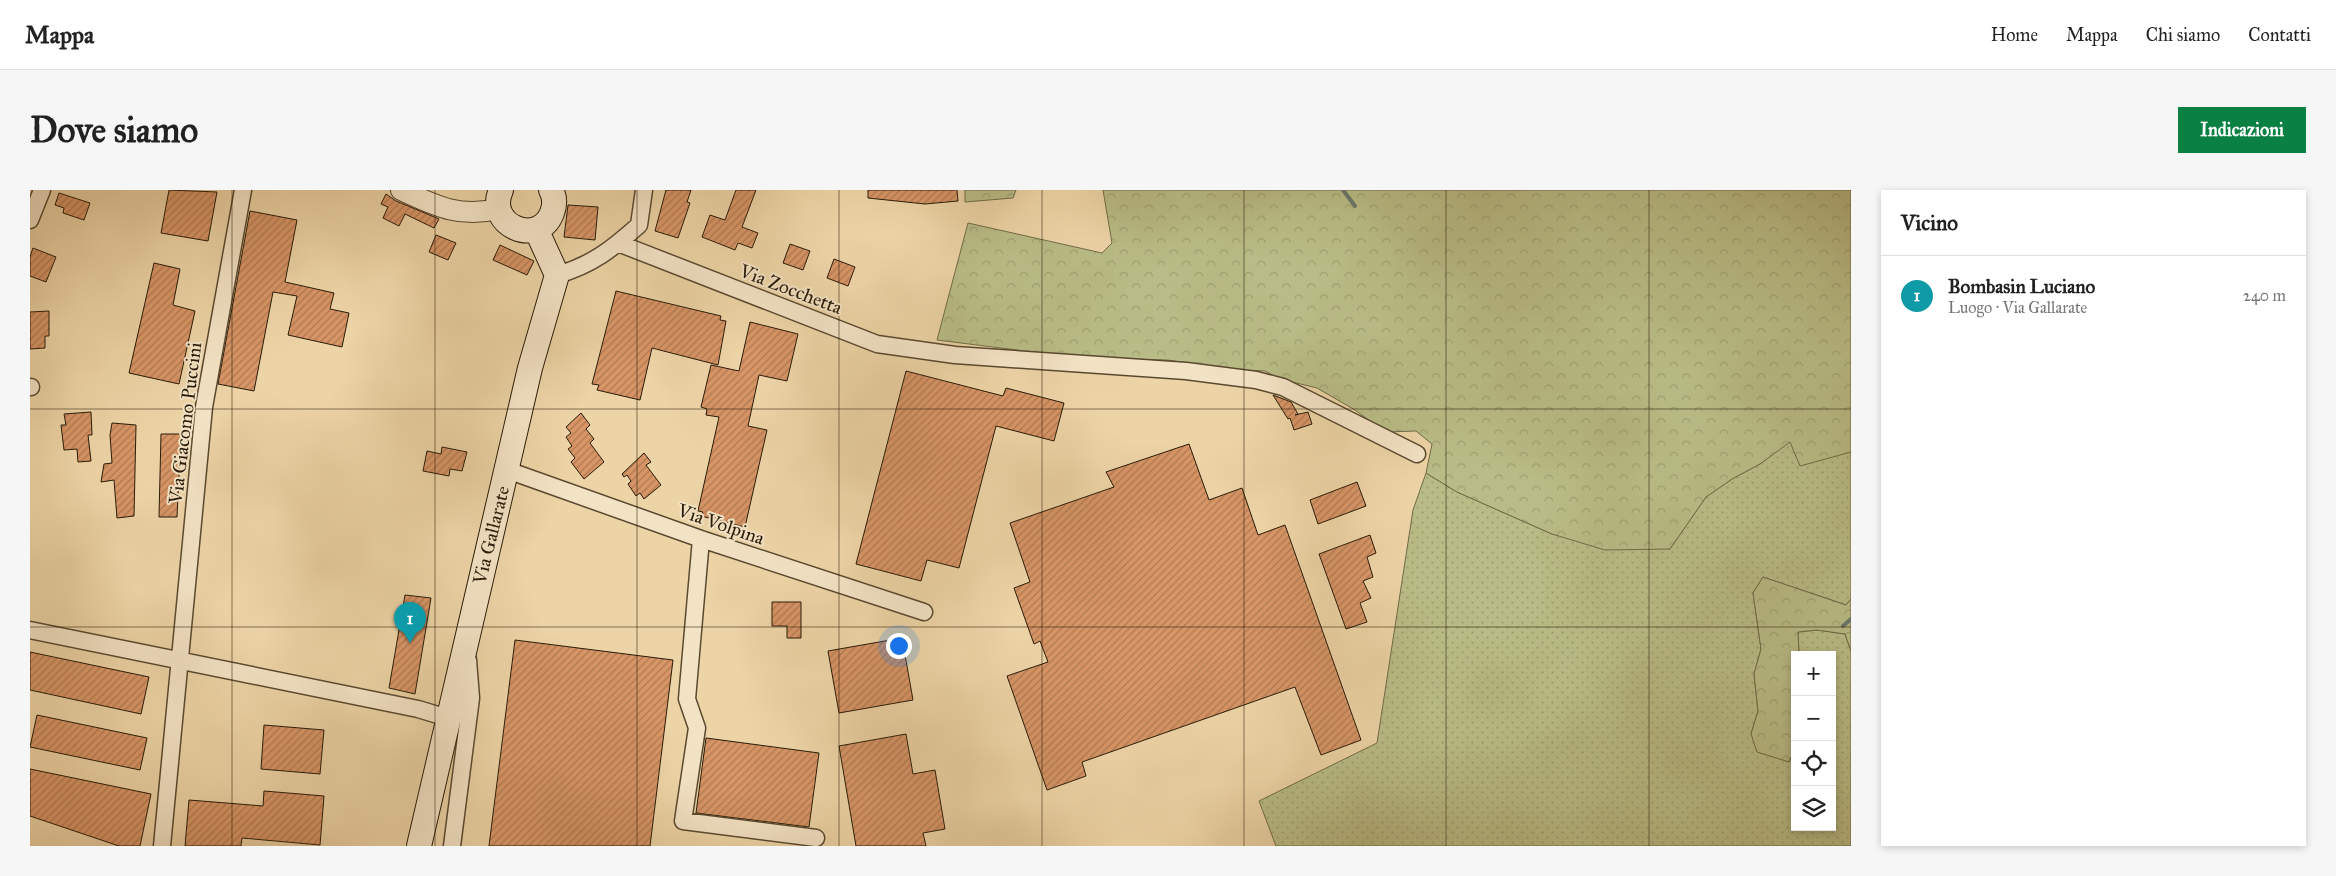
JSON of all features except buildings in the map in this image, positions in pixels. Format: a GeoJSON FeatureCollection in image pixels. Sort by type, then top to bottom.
{"type":"FeatureCollection","features":[{"type":"Feature","properties":{"kind":"main road"},"geometry":{"type":"LineString","coordinates":[[500,199],[501,216],[512,228],[528,231],[536,229],[550,218],[554,202],[551,190]]}},
{"type":"Feature","properties":{"kind":"main road"},"geometry":{"type":"LineString","coordinates":[[536,229],[557,275]]}},
{"type":"Feature","properties":{"kind":"main road","name":"Via Gallarate"},"geometry":{"type":"LineString","coordinates":[[419,846],[530,368],[557,275]]}},
{"type":"Feature","properties":{"kind":"street"},"geometry":{"type":"LineString","coordinates":[[30,220],[42,190]]}},
{"type":"Feature","properties":{"kind":"street","name":"Via Giacomo Puccini"},"geometry":{"type":"LineString","coordinates":[[162,846],[204,407],[243,190]]}},
{"type":"Feature","properties":{"kind":"street"},"geometry":{"type":"LineString","coordinates":[[401,190],[439,207],[461,213],[500,199]]}},
{"type":"Feature","properties":{"kind":"street"},"geometry":{"type":"LineString","coordinates":[[557,275],[584,266],[618,243],[639,224],[644,190]]}},
{"type":"Feature","properties":{"kind":"street","name":"Via Zocchetta"},"geometry":{"type":"LineString","coordinates":[[618,243],[877,344],[955,355],[1186,371],[1256,380],[1283,387],[1417,454]]}},
{"type":"Feature","properties":{"kind":"street","name":"Via Volpina"},"geometry":{"type":"LineString","coordinates":[[507,470],[701,539],[924,612]]}},
{"type":"Feature","properties":{"kind":"street"},"geometry":{"type":"LineString","coordinates":[[701,539],[687,699],[697,728],[683,821],[816,838]]}},
{"type":"Feature","properties":{"kind":"street"},"geometry":{"type":"LineString","coordinates":[[30,630],[418,709],[448,718]]}},
{"type":"Feature","properties":{"kind":"street"},"geometry":{"type":"LineString","coordinates":[[452,846],[471,698],[466,638]]}},
{"type":"Feature","properties":{"kind":"green space"},"geometry":{"type":"Polygon","coordinates":[[[965,190],[1016,190],[1013,198],[965,202],[965,190]]]}},
{"type":"Feature","properties":{"kind":"green space"},"geometry":{"type":"Polygon","coordinates":[[[1103,190],[1851,190],[1851,452],[1800,466],[1790,442],[1760,464],[1732,479],[1706,497],[1670,549],[1605,550],[1552,534],[1457,492],[1426,473],[1432,444],[1416,431],[1385,432],[1355,410],[1317,388],[1280,379],[1265,371],[1240,370],[1167,360],[1081,358],[937,340],[968,223],[1102,253],[1112,243],[1103,190]]]}},
{"type":"Feature","properties":{"kind":"green space"},"geometry":{"type":"Polygon","coordinates":[[[1790,441],[1851,452],[1851,599],[1846,605],[1763,577],[1753,593],[1761,649],[1754,674],[1758,711],[1751,734],[1789,762],[1791,757],[1791,831],[1836,831],[1836,651],[1799,651],[1798,632],[1817,630],[1845,634],[1851,651],[1851,846],[1276,846],[1259,801],[1377,743],[1413,510],[1426,473],[1457,492],[1552,534],[1670,549],[1706,497],[1732,479],[1760,464],[1790,441]]]}},
{"type":"Feature","properties":{"kind":"green space"},"geometry":{"type":"Polygon","coordinates":[[[1763,577],[1846,605],[1851,599],[1851,651],[1845,634],[1817,630],[1798,632],[1799,651],[1791,651],[1791,757],[1789,762],[1757,752],[1751,734],[1758,711],[1754,674],[1761,649],[1753,593],[1763,577]]]}},
{"type":"Feature","properties":{"kind":"waterway"},"geometry":{"type":"LineString","coordinates":[[1343,190],[1355,206]]}},
{"type":"Feature","properties":{"kind":"waterway"},"geometry":{"type":"LineString","coordinates":[[1843,626],[1851,619]]}},
{"type":"Feature","properties":{"kind":"place","name":"Bombasin Luciano"},"geometry":{"type":"Point","coordinates":[410,643]}}]}
